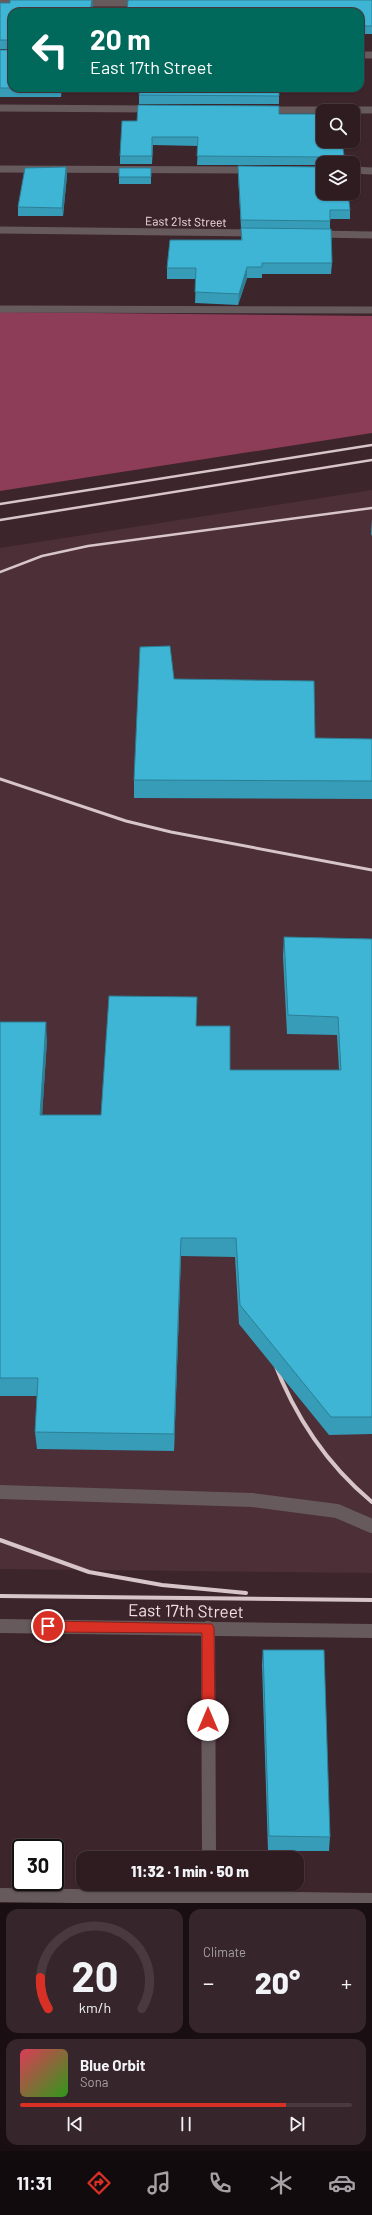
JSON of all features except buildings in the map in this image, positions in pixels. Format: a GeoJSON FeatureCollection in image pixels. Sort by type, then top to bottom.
{"type":"FeatureCollection","features":[{"type":"Feature","properties":{"kind":"street"},"geometry":{"type":"LineString","coordinates":[[0,3],[32,3]]}},
{"type":"Feature","properties":{"kind":"street"},"geometry":{"type":"LineString","coordinates":[[71,3],[150,3]]}},
{"type":"Feature","properties":{"kind":"street"},"geometry":{"type":"LineString","coordinates":[[0,108],[158,109]]}},
{"type":"Feature","properties":{"kind":"street"},"geometry":{"type":"LineString","coordinates":[[253,110],[372,110]]}},
{"type":"Feature","properties":{"kind":"street"},"geometry":{"type":"LineString","coordinates":[[0,169],[260,170]]}},
{"type":"Feature","properties":{"kind":"street"},"geometry":{"type":"LineString","coordinates":[[360,170],[372,171]]}},
{"type":"Feature","properties":{"kind":"street","name":"East 21st Street"},"geometry":{"type":"LineString","coordinates":[[0,230],[261,233]]}},
{"type":"Feature","properties":{"kind":"street"},"geometry":{"type":"LineString","coordinates":[[309,234],[372,235]]}},
{"type":"Feature","properties":{"kind":"street"},"geometry":{"type":"LineString","coordinates":[[0,309],[372,310]]}},
{"type":"Feature","properties":{"kind":"street"},"geometry":{"type":"LineString","coordinates":[[0,1492],[252,1500],[337,1511],[372,1526]]}},
{"type":"Feature","properties":{"kind":"street","name":"East 17th Street"},"geometry":{"type":"LineString","coordinates":[[0,1626],[372,1631]]}},
{"type":"Feature","properties":{"kind":"street"},"geometry":{"type":"LineString","coordinates":[[208,1628],[209,1851]]}},
{"type":"Feature","properties":{"kind":"street"},"geometry":{"type":"LineString","coordinates":[[0,1895],[210,1895],[372,1900]]}},
{"type":"Feature","properties":{"kind":"shaded area"},"geometry":{"type":"Polygon","coordinates":[[[0,312],[372,316],[372,433],[0,491],[0,312]]]}},
{"type":"Feature","properties":{"kind":"shaded area"},"geometry":{"type":"Polygon","coordinates":[[[372,490],[372,1573],[0,1569],[0,548],[372,490]]]}},
{"type":"Feature","properties":{"kind":"railway"},"geometry":{"type":"LineString","coordinates":[[0,504],[372,445]]}},
{"type":"Feature","properties":{"kind":"railway"},"geometry":{"type":"LineString","coordinates":[[0,520],[372,460]]}},
{"type":"Feature","properties":{"kind":"railway"},"geometry":{"type":"LineString","coordinates":[[0,572],[42,556],[88,546],[372,508]]}},
{"type":"Feature","properties":{"kind":"railway"},"geometry":{"type":"LineString","coordinates":[[0,779],[126,821],[171,832],[372,870]]}},
{"type":"Feature","properties":{"kind":"railway"},"geometry":{"type":"LineString","coordinates":[[273,1359],[291,1400],[313,1437],[340,1472],[372,1502]]}},
{"type":"Feature","properties":{"kind":"railway"},"geometry":{"type":"LineString","coordinates":[[0,1540],[89,1572],[162,1585],[246,1593]]}},
{"type":"Feature","properties":{"kind":"railway"},"geometry":{"type":"LineString","coordinates":[[0,1596],[372,1600]]}},
{"type":"Feature","properties":{"kind":"route"},"geometry":{"type":"LineString","coordinates":[[48,1626],[208,1628],[208,1720]]}}]}
